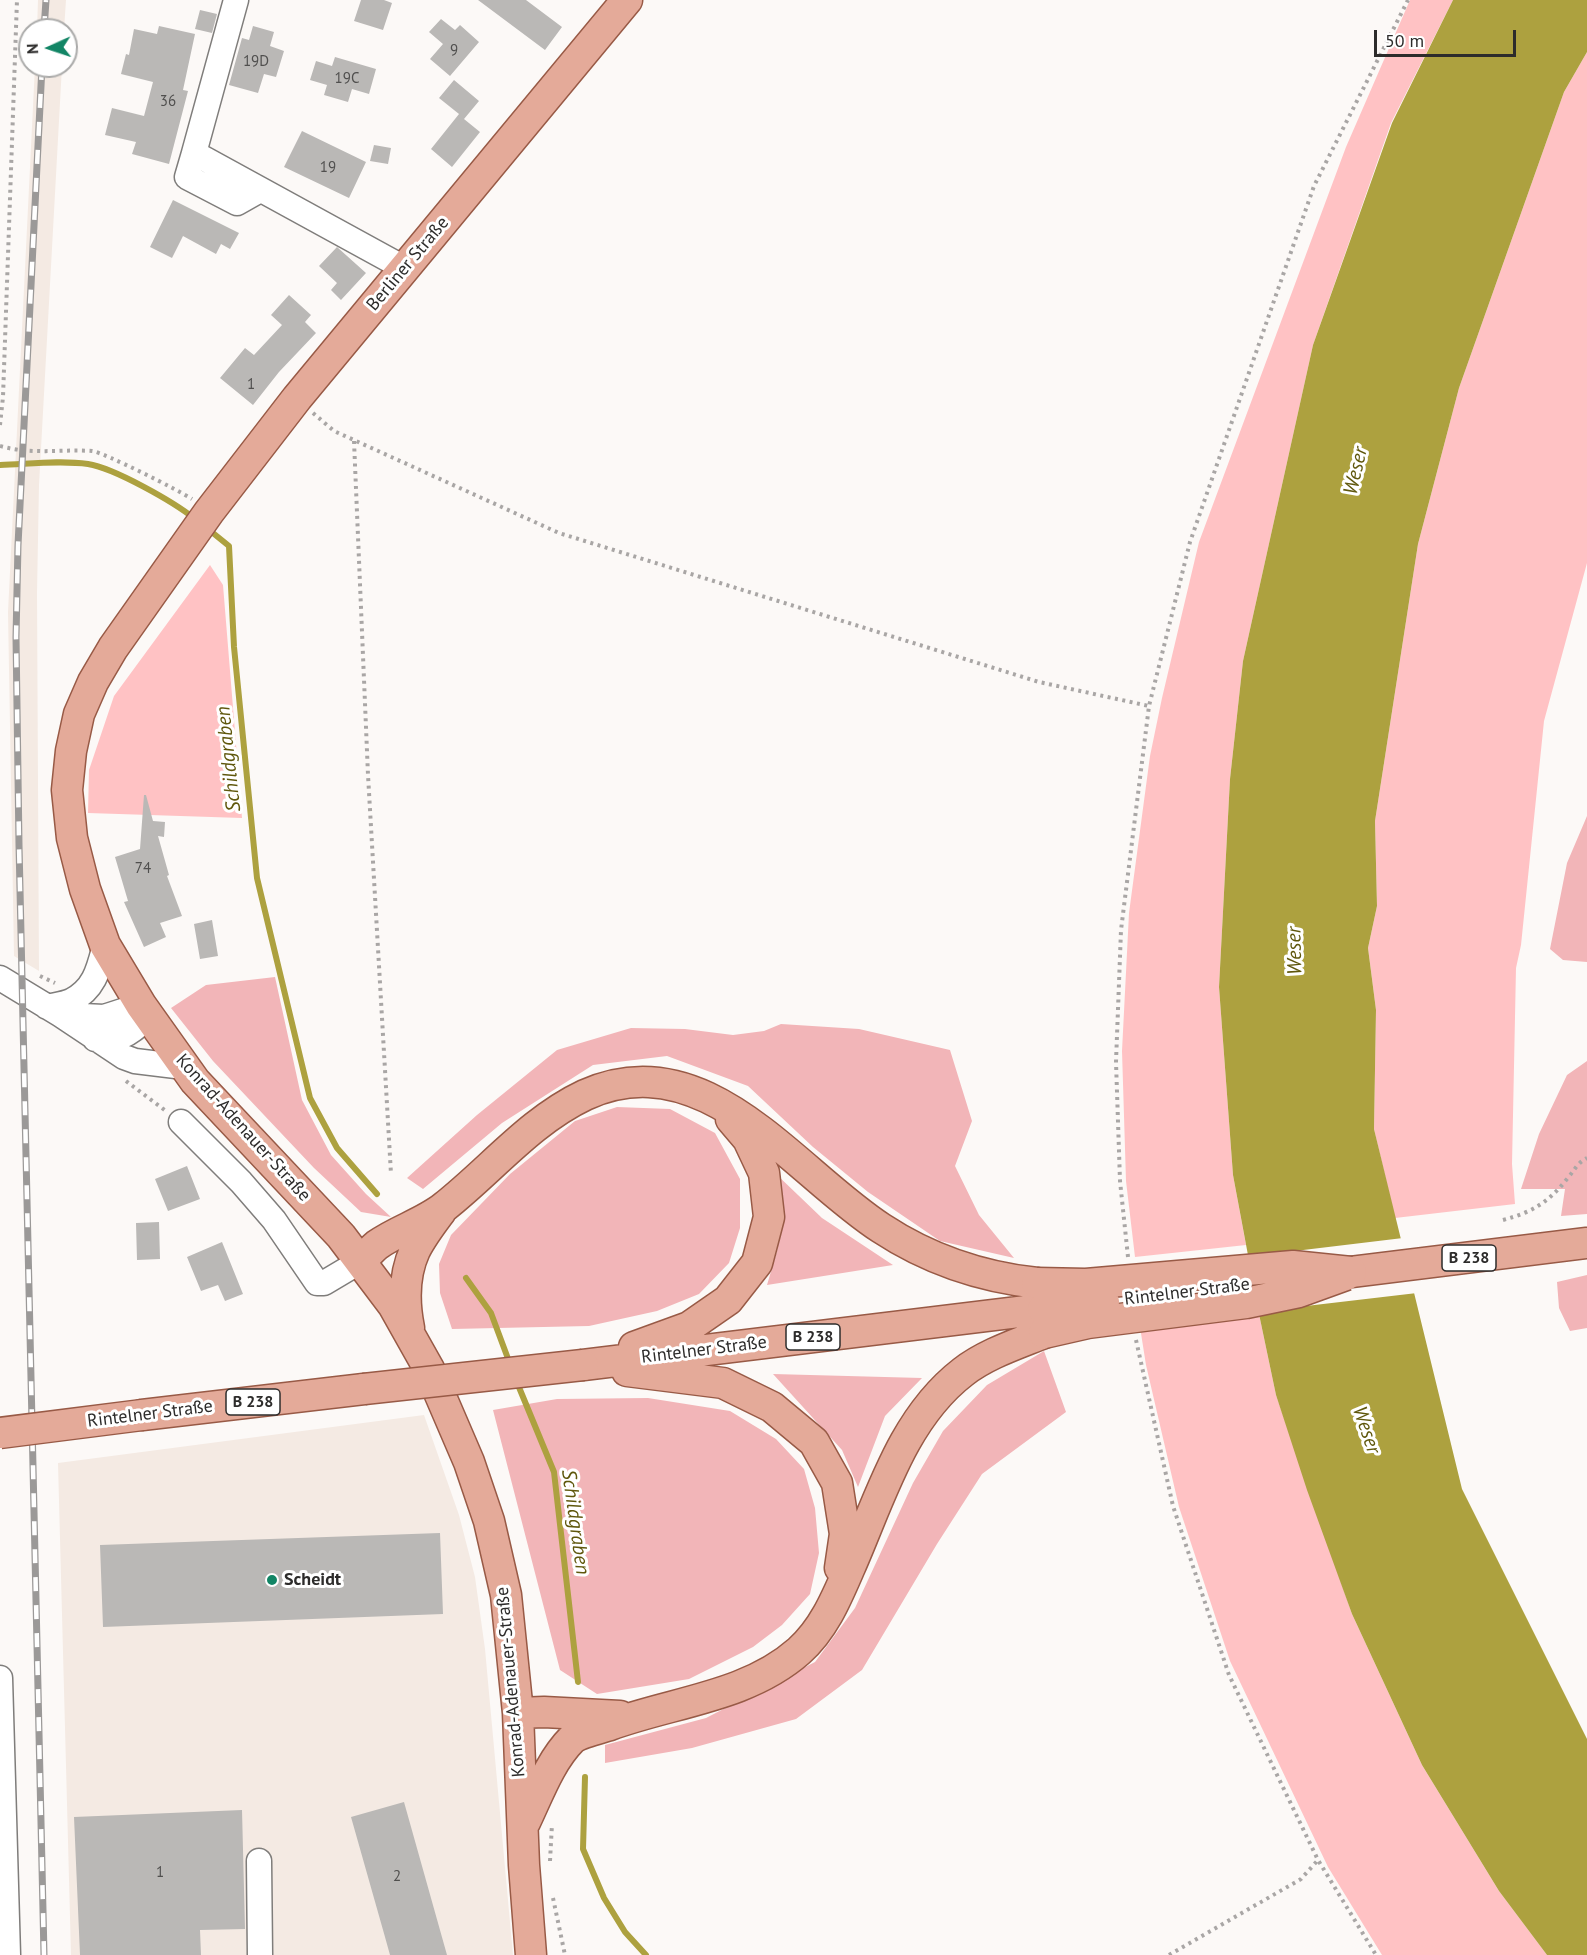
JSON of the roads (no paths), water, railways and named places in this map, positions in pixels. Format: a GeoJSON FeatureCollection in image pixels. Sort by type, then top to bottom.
{"type":"FeatureCollection","features":[{"type":"Feature","properties":{"kind":"main road","name":"Berliner Straße"},"geometry":{"type":"LineString","coordinates":[[202,523],[297,398],[627,0]]}},
{"type":"Feature","properties":{"kind":"main road","name":"Konrad-Adenauer-Straße"},"geometry":{"type":"LineString","coordinates":[[202,523],[113,648],[93,682],[79,714],[66,790],[72,838],[85,888],[105,945],[145,1011],[184,1067],[341,1236],[393,1305],[429,1369],[469,1462],[489,1521],[506,1595],[518,1713],[524,1865],[531,1955]]}},
{"type":"Feature","properties":{"kind":"main road","name":"B 238"},"geometry":{"type":"LineString","coordinates":[[361,1261],[376,1246],[443,1208],[534,1126],[564,1106],[587,1094],[616,1085],[647,1081],[667,1083],[690,1090],[717,1102],[758,1127],[851,1207],[905,1243],[970,1270],[1008,1280],[1042,1308],[1088,1323],[1246,1303],[1299,1292],[1351,1272]]}},
{"type":"Feature","properties":{"kind":"main road","name":"B 238"},"geometry":{"type":"LineString","coordinates":[[583,1365],[689,1327],[728,1300],[757,1263],[769,1217],[764,1173],[748,1139],[717,1102]]}},
{"type":"Feature","properties":{"kind":"main road","name":"B 238"},"geometry":{"type":"LineString","coordinates":[[413,1340],[407,1318],[406,1296],[409,1273],[415,1250],[443,1208]]}},
{"type":"Feature","properties":{"kind":"main road","name":"B 238"},"geometry":{"type":"LineString","coordinates":[[632,1717],[544,1712],[518,1713],[526,1727],[535,1736],[561,1741],[632,1717],[698,1700],[743,1684],[777,1668],[800,1650],[821,1626],[835,1602],[894,1463],[918,1421],[939,1392],[964,1371],[1005,1348],[1042,1308],[1086,1284],[1293,1266],[1351,1272],[1587,1243]]}},
{"type":"Feature","properties":{"kind":"main road","name":"B 238"},"geometry":{"type":"LineString","coordinates":[[361,1261],[386,1266],[415,1250]]}},
{"type":"Feature","properties":{"kind":"main road","name":"Rintelner Straße"},"geometry":{"type":"LineString","coordinates":[[0,1433],[142,1414],[583,1365],[1042,1308]]}},
{"type":"Feature","properties":{"kind":"main road","name":"B 238"},"geometry":{"type":"LineString","coordinates":[[583,1365],[723,1383],[772,1407],[814,1442],[837,1483],[845,1534],[835,1602]]}},
{"type":"Feature","properties":{"kind":"main road"},"geometry":{"type":"LineString","coordinates":[[523,1826],[553,1766],[573,1738]]}},
{"type":"Feature","properties":{"kind":"street"},"geometry":{"type":"LineString","coordinates":[[236,0],[194,153],[404,268]]}},
{"type":"Feature","properties":{"kind":"street"},"geometry":{"type":"LineString","coordinates":[[54,1011],[86,990],[95,978],[105,945]]}},
{"type":"Feature","properties":{"kind":"street"},"geometry":{"type":"LineString","coordinates":[[0,978],[124,1057],[135,1061],[184,1067]]}},
{"type":"Feature","properties":{"kind":"street"},"geometry":{"type":"LineString","coordinates":[[54,1011],[104,1017],[145,1011]]}},
{"type":"Feature","properties":{"kind":"street"},"geometry":{"type":"LineString","coordinates":[[95,1039],[115,1039],[126,1036],[145,1011]]}},
{"type":"Feature","properties":{"kind":"street","name":"Konrad-Adenauer-Straße"},"geometry":{"type":"LineString","coordinates":[[181,1122],[241,1182],[274,1220],[317,1283],[324,1283],[361,1261]]}},
{"type":"Feature","properties":{"kind":"street"},"geometry":{"type":"LineString","coordinates":[[0,1678],[8,1955]]}},
{"type":"Feature","properties":{"kind":"street"},"geometry":{"type":"LineString","coordinates":[[259,1861],[260,1955]]}},
{"type":"Feature","properties":{"kind":"water","name":"Weser"},"geometry":{"type":"Polygon","coordinates":[[[1453,0],[1587,0],[1587,52],[1564,92],[1459,388],[1418,544],[1375,821],[1377,906],[1368,948],[1376,1010],[1374,1129],[1462,1489],[1587,1739],[1587,1955],[1547,1955],[1499,1891],[1422,1765],[1352,1614],[1307,1490],[1276,1395],[1233,1175],[1219,987],[1230,779],[1243,661],[1313,345],[1392,123],[1453,0]]]}},
{"type":"Feature","properties":{"kind":"waterway","name":"Schildgraben"},"geometry":{"type":"LineString","coordinates":[[0,465],[67,462],[99,467],[143,487],[195,519]]}},
{"type":"Feature","properties":{"kind":"waterway","name":"Schildgraben"},"geometry":{"type":"LineString","coordinates":[[208,529],[229,546],[234,647],[257,878],[310,1098],[337,1148],[377,1194]]}},
{"type":"Feature","properties":{"kind":"waterway","name":"Schildgraben"},"geometry":{"type":"LineString","coordinates":[[466,1278],[491,1313],[510,1364]]}},
{"type":"Feature","properties":{"kind":"waterway","name":"Schildgraben"},"geometry":{"type":"LineString","coordinates":[[516,1380],[554,1472],[578,1682]]}},
{"type":"Feature","properties":{"kind":"waterway","name":"Schildgraben"},"geometry":{"type":"LineString","coordinates":[[585,1777],[583,1849],[604,1898],[625,1932],[646,1955]]}},
{"type":"Feature","properties":{"kind":"railway"},"geometry":{"type":"LineString","coordinates":[[45,18],[46,0]]}},
{"type":"Feature","properties":{"kind":"railway"},"geometry":{"type":"LineString","coordinates":[[41,78],[18,545],[16,637],[44,1955]]}},
{"type":"Feature","properties":{"kind":"place","name":"Scheidt"},"geometry":{"type":"Point","coordinates":[272,1580]}}]}
